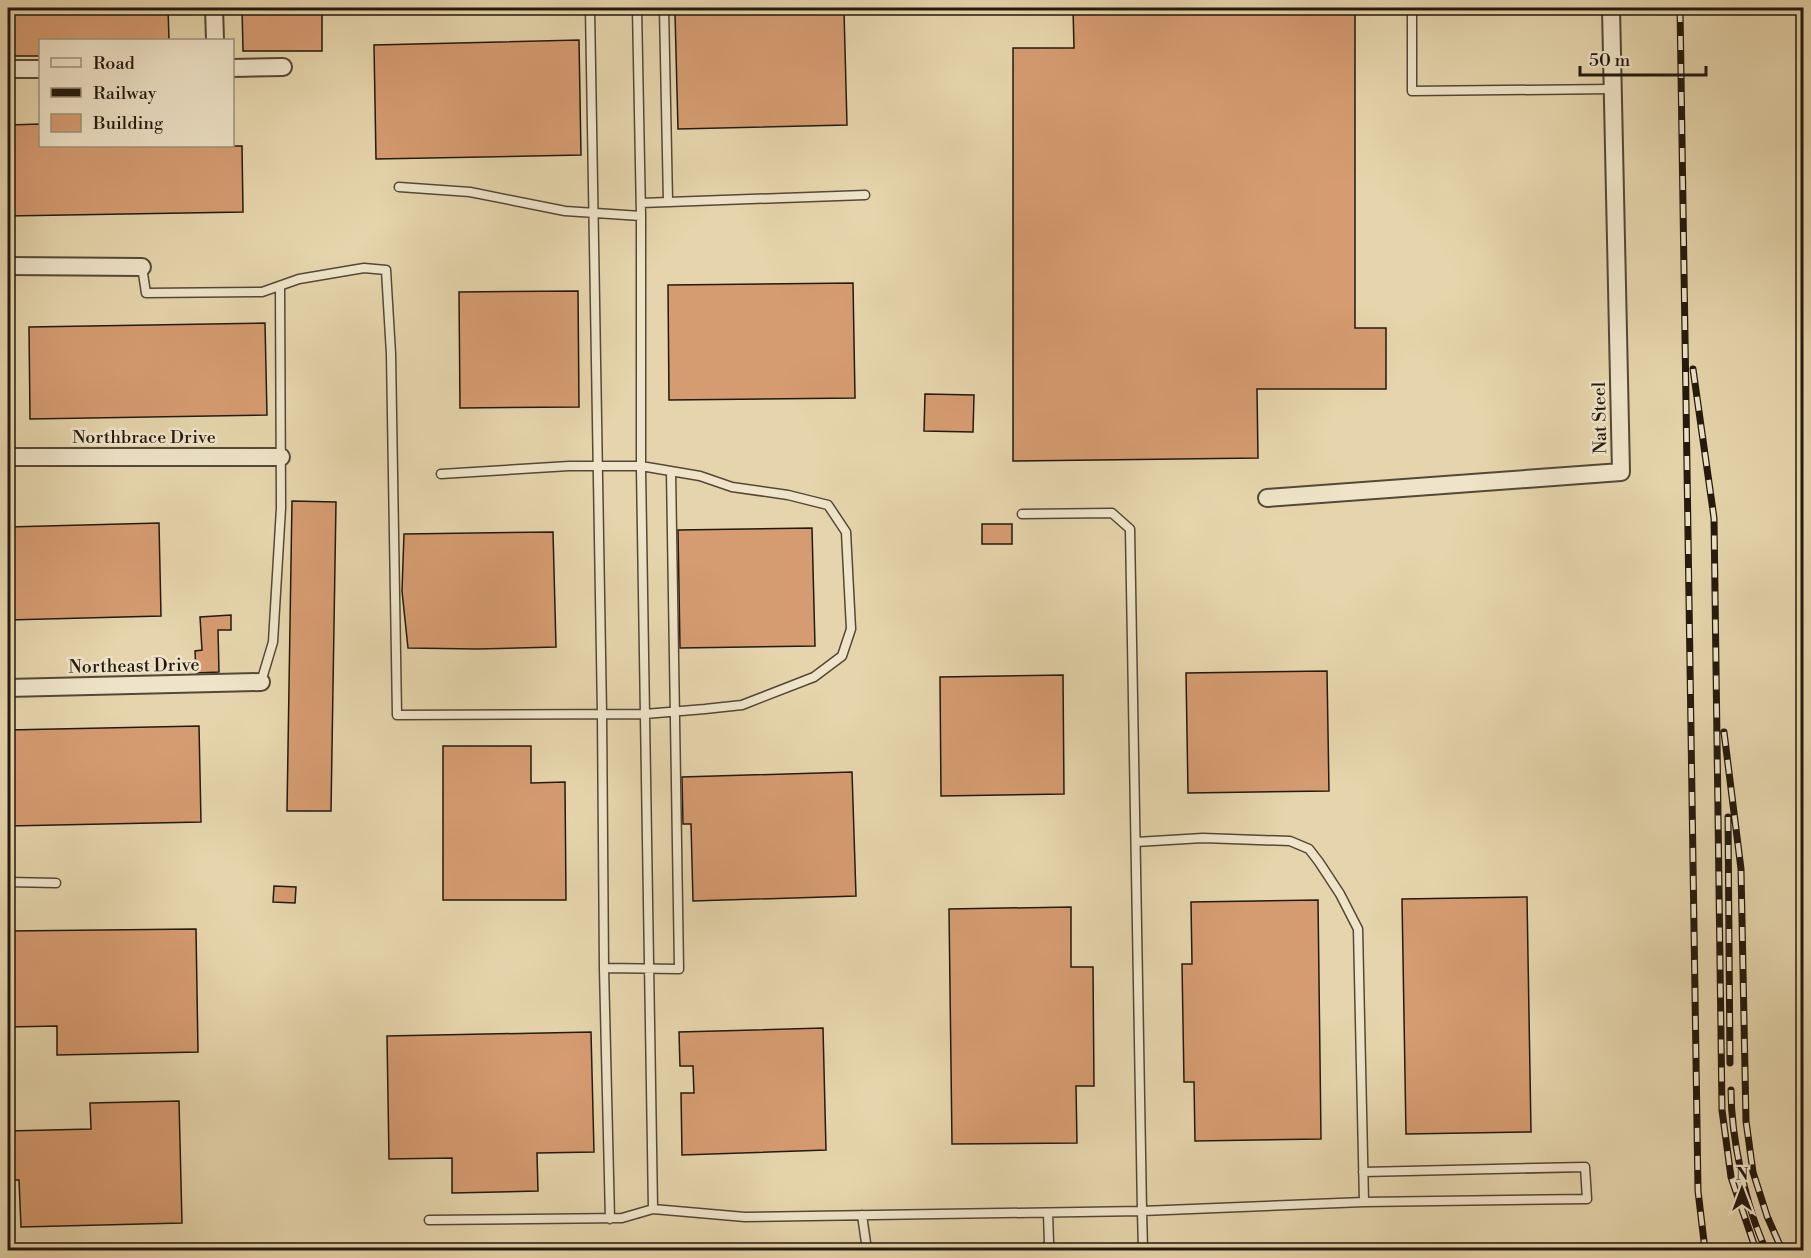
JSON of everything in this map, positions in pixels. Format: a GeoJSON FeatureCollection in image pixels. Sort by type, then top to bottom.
{"type":"FeatureCollection","features":[{"type":"Feature","properties":{"kind":"street"},"geometry":{"type":"LineString","coordinates":[[214,8],[215,39]]}},
{"type":"Feature","properties":{"kind":"street","name":"Nat Steel"},"geometry":{"type":"LineString","coordinates":[[1267,498],[1621,472],[1611,8]]}},
{"type":"Feature","properties":{"kind":"street"},"geometry":{"type":"LineString","coordinates":[[234,68],[283,67]]}},
{"type":"Feature","properties":{"kind":"street"},"geometry":{"type":"LineString","coordinates":[[8,69],[39,69]]}},
{"type":"Feature","properties":{"kind":"street"},"geometry":{"type":"LineString","coordinates":[[8,266],[142,267]]}},
{"type":"Feature","properties":{"kind":"street","name":"Northbrace Drive"},"geometry":{"type":"LineString","coordinates":[[8,457],[281,457]]}},
{"type":"Feature","properties":{"kind":"street","name":"Northeast Drive"},"geometry":{"type":"LineString","coordinates":[[8,688],[261,682]]}},
{"type":"Feature","properties":{"kind":"lane"},"geometry":{"type":"LineString","coordinates":[[590,8],[604,968],[610,1219]]}},
{"type":"Feature","properties":{"kind":"lane"},"geometry":{"type":"LineString","coordinates":[[637,8],[641,203],[641,466],[653,1209]]}},
{"type":"Feature","properties":{"kind":"lane"},"geometry":{"type":"LineString","coordinates":[[664,8],[668,202]]}},
{"type":"Feature","properties":{"kind":"lane"},"geometry":{"type":"LineString","coordinates":[[1412,8],[1412,91],[1613,89]]}},
{"type":"Feature","properties":{"kind":"lane"},"geometry":{"type":"LineString","coordinates":[[399,187],[470,192],[565,211],[641,216]]}},
{"type":"Feature","properties":{"kind":"lane"},"geometry":{"type":"LineString","coordinates":[[641,203],[866,195]]}},
{"type":"Feature","properties":{"kind":"lane"},"geometry":{"type":"LineString","coordinates":[[142,267],[146,293],[262,292],[299,279],[364,268],[386,270],[391,365],[397,715],[645,714],[742,705],[814,677],[842,656],[851,628],[846,532],[828,505],[788,495],[732,487],[700,476],[641,466],[441,474]]}},
{"type":"Feature","properties":{"kind":"lane"},"geometry":{"type":"LineString","coordinates":[[261,682],[273,642],[281,508],[280,286]]}},
{"type":"Feature","properties":{"kind":"lane"},"geometry":{"type":"LineString","coordinates":[[604,968],[679,969],[671,471]]}},
{"type":"Feature","properties":{"kind":"lane"},"geometry":{"type":"LineString","coordinates":[[1022,514],[1112,513],[1130,529],[1143,1251]]}},
{"type":"Feature","properties":{"kind":"lane"},"geometry":{"type":"LineString","coordinates":[[1137,842],[1203,838],[1290,841],[1309,849],[1340,894],[1358,929],[1364,1202]]}},
{"type":"Feature","properties":{"kind":"lane"},"geometry":{"type":"LineString","coordinates":[[8,882],[56,883]]}},
{"type":"Feature","properties":{"kind":"lane"},"geometry":{"type":"LineString","coordinates":[[429,1220],[610,1219],[653,1209],[745,1217],[1142,1211],[1364,1202],[1587,1198],[1585,1167],[1364,1172]]}},
{"type":"Feature","properties":{"kind":"lane"},"geometry":{"type":"LineString","coordinates":[[1044,1251],[1049,1243],[1048,1212]]}},
{"type":"Feature","properties":{"kind":"lane"},"geometry":{"type":"LineString","coordinates":[[862,1215],[867,1251]]}},
{"type":"Feature","properties":{"kind":"building"},"geometry":{"type":"Polygon","coordinates":[[[8,8],[168,8],[169,39],[39,39],[39,56],[8,56],[8,8]]]}},
{"type":"Feature","properties":{"kind":"building"},"geometry":{"type":"Polygon","coordinates":[[[242,8],[322,8],[322,51],[243,51],[242,8]]]}},
{"type":"Feature","properties":{"kind":"building"},"geometry":{"type":"Polygon","coordinates":[[[1073,8],[1355,8],[1355,328],[1386,328],[1386,389],[1257,389],[1258,458],[1013,461],[1013,48],[1074,48],[1073,8]]]}},
{"type":"Feature","properties":{"kind":"building"},"geometry":{"type":"Polygon","coordinates":[[[844,11],[847,125],[678,129],[675,14],[844,11]]]}},
{"type":"Feature","properties":{"kind":"building"},"geometry":{"type":"Polygon","coordinates":[[[579,40],[581,155],[376,159],[374,45],[579,40]]]}},
{"type":"Feature","properties":{"kind":"building"},"geometry":{"type":"Polygon","coordinates":[[[39,124],[39,147],[242,146],[243,212],[8,216],[8,125],[39,124]]]}},
{"type":"Feature","properties":{"kind":"building"},"geometry":{"type":"Polygon","coordinates":[[[853,283],[855,398],[669,400],[668,285],[853,283]]]}},
{"type":"Feature","properties":{"kind":"building"},"geometry":{"type":"Polygon","coordinates":[[[578,291],[579,407],[460,408],[459,292],[578,291]]]}},
{"type":"Feature","properties":{"kind":"building"},"geometry":{"type":"Polygon","coordinates":[[[265,323],[267,415],[30,419],[29,327],[265,323]]]}},
{"type":"Feature","properties":{"kind":"building"},"geometry":{"type":"Polygon","coordinates":[[[925,394],[974,395],[973,432],[924,431],[925,394]]]}},
{"type":"Feature","properties":{"kind":"building"},"geometry":{"type":"Polygon","coordinates":[[[292,501],[336,502],[331,811],[287,811],[292,501]]]}},
{"type":"Feature","properties":{"kind":"building"},"geometry":{"type":"Polygon","coordinates":[[[159,523],[161,616],[8,620],[8,527],[159,523]]]}},
{"type":"Feature","properties":{"kind":"building"},"geometry":{"type":"Polygon","coordinates":[[[982,524],[1012,524],[1012,544],[982,544],[982,524]]]}},
{"type":"Feature","properties":{"kind":"building"},"geometry":{"type":"Polygon","coordinates":[[[812,528],[815,646],[680,648],[678,530],[812,528]]]}},
{"type":"Feature","properties":{"kind":"building"},"geometry":{"type":"Polygon","coordinates":[[[553,532],[556,647],[408,648],[402,591],[404,534],[553,532]]]}},
{"type":"Feature","properties":{"kind":"building"},"geometry":{"type":"Polygon","coordinates":[[[231,615],[231,630],[218,630],[219,672],[196,673],[195,651],[202,650],[200,617],[231,615]]]}},
{"type":"Feature","properties":{"kind":"building"},"geometry":{"type":"Polygon","coordinates":[[[1327,671],[1329,791],[1188,793],[1186,673],[1327,671]]]}},
{"type":"Feature","properties":{"kind":"building"},"geometry":{"type":"Polygon","coordinates":[[[1063,675],[1064,794],[941,796],[940,677],[1063,675]]]}},
{"type":"Feature","properties":{"kind":"building"},"geometry":{"type":"Polygon","coordinates":[[[199,726],[201,822],[8,826],[8,730],[199,726]]]}},
{"type":"Feature","properties":{"kind":"building"},"geometry":{"type":"Polygon","coordinates":[[[443,746],[531,746],[531,783],[565,782],[566,900],[443,900],[443,746]]]}},
{"type":"Feature","properties":{"kind":"building"},"geometry":{"type":"Polygon","coordinates":[[[852,772],[856,896],[693,901],[691,824],[683,824],[682,777],[852,772]]]}},
{"type":"Feature","properties":{"kind":"building"},"geometry":{"type":"Polygon","coordinates":[[[274,886],[296,887],[295,903],[273,902],[274,886]]]}},
{"type":"Feature","properties":{"kind":"building"},"geometry":{"type":"Polygon","coordinates":[[[1527,897],[1531,1132],[1406,1134],[1402,899],[1527,897]]]}},
{"type":"Feature","properties":{"kind":"building"},"geometry":{"type":"Polygon","coordinates":[[[1318,900],[1321,1139],[1195,1141],[1194,1082],[1184,1082],[1182,964],[1192,964],[1191,902],[1318,900]]]}},
{"type":"Feature","properties":{"kind":"building"},"geometry":{"type":"Polygon","coordinates":[[[1071,907],[1071,967],[1093,967],[1094,1086],[1076,1086],[1077,1143],[952,1144],[949,909],[1071,907]]]}},
{"type":"Feature","properties":{"kind":"building"},"geometry":{"type":"Polygon","coordinates":[[[196,929],[198,1052],[57,1055],[57,1026],[8,1027],[8,931],[196,929]]]}},
{"type":"Feature","properties":{"kind":"building"},"geometry":{"type":"Polygon","coordinates":[[[823,1028],[826,1150],[682,1155],[681,1093],[694,1093],[693,1066],[680,1066],[679,1032],[823,1028]]]}},
{"type":"Feature","properties":{"kind":"building"},"geometry":{"type":"Polygon","coordinates":[[[591,1032],[594,1152],[537,1153],[538,1191],[452,1193],[452,1158],[389,1159],[387,1036],[591,1032]]]}},
{"type":"Feature","properties":{"kind":"building"},"geometry":{"type":"Polygon","coordinates":[[[179,1101],[182,1223],[21,1227],[19,1180],[8,1180],[8,1131],[91,1129],[90,1103],[179,1101]]]}},
{"type":"Feature","properties":{"kind":"railway"},"geometry":{"type":"LineString","coordinates":[[1680,8],[1698,1191],[1705,1250]]}},
{"type":"Feature","properties":{"kind":"railway"},"geometry":{"type":"LineString","coordinates":[[1693,369],[1714,518],[1722,1110],[1731,1177],[1756,1250]]}},
{"type":"Feature","properties":{"kind":"railway"},"geometry":{"type":"LineString","coordinates":[[1724,732],[1741,869],[1746,1121],[1753,1172],[1767,1216],[1782,1250]]}},
{"type":"Feature","properties":{"kind":"railway"},"geometry":{"type":"LineString","coordinates":[[1728,817],[1730,1063]]}},
{"type":"Feature","properties":{"kind":"railway"},"geometry":{"type":"LineString","coordinates":[[1731,1090],[1741,1172],[1752,1214],[1766,1250]]}}]}
